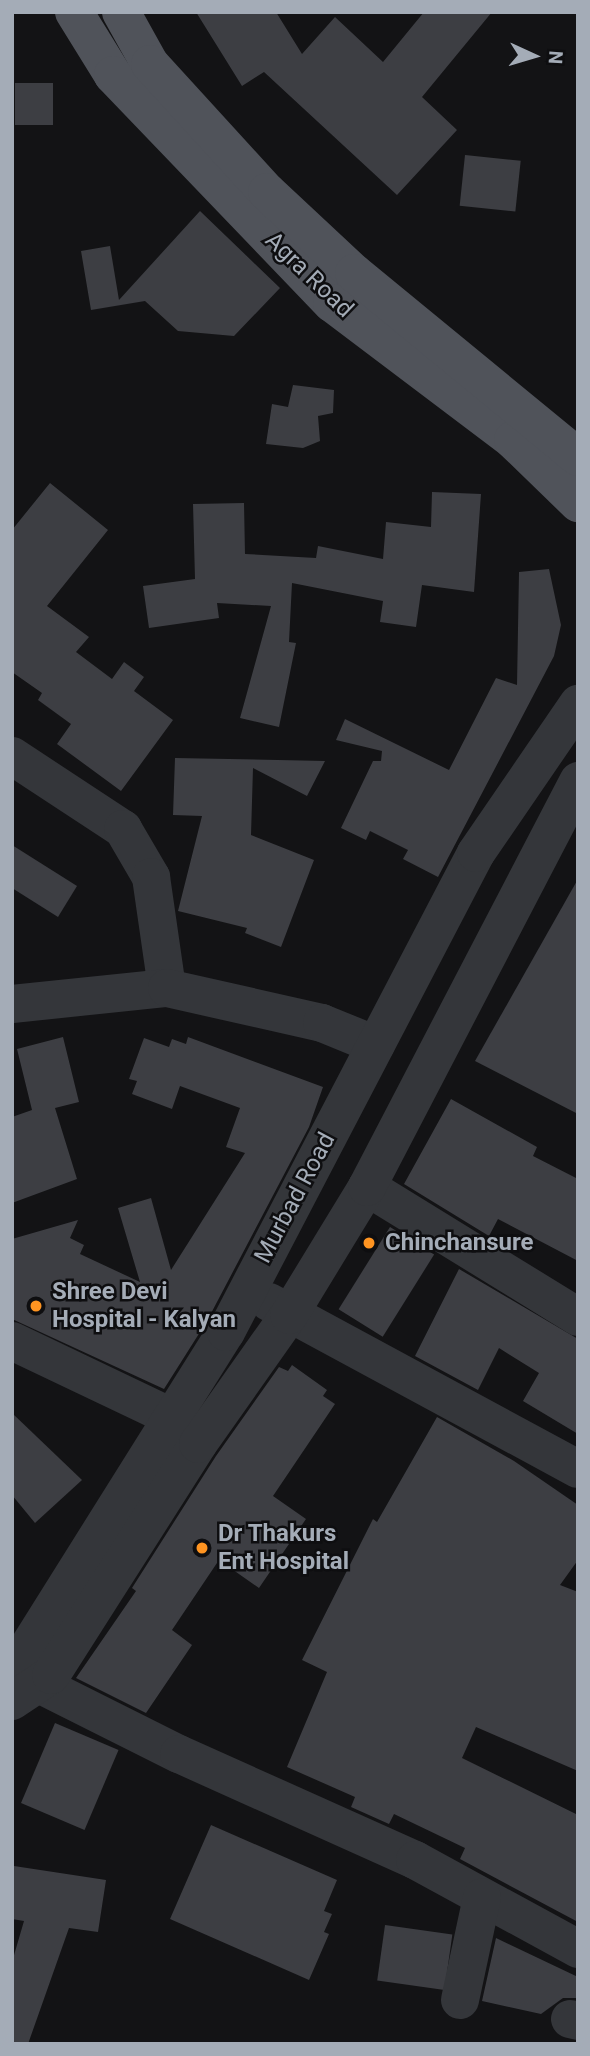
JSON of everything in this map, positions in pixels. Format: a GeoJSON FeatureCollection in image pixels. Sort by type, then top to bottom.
{"type":"FeatureCollection","features":[{"type":"Feature","properties":{"kind":"main road","name":"Agra Road"},"geometry":{"type":"LineString","coordinates":[[74,12],[113,75],[332,303],[513,440],[578,503]]}},
{"type":"Feature","properties":{"kind":"main road","name":"Agra Road"},"geometry":{"type":"LineString","coordinates":[[121,12],[150,64],[267,192],[354,273],[578,457]]}},
{"type":"Feature","properties":{"kind":"street","name":"Murbad Road"},"geometry":{"type":"LineString","coordinates":[[20,1687],[20,1660],[169,1416],[226,1332],[476,853],[578,704]]}},
{"type":"Feature","properties":{"kind":"street"},"geometry":{"type":"LineString","coordinates":[[12,756],[124,829],[151,877],[167,988]]}},
{"type":"Feature","properties":{"kind":"street"},"geometry":{"type":"LineString","coordinates":[[20,1687],[51,1675],[198,1444],[289,1315],[367,1187],[578,782]]}},
{"type":"Feature","properties":{"kind":"street"},"geometry":{"type":"LineString","coordinates":[[12,1004],[167,988],[322,1023],[376,1045]]}},
{"type":"Feature","properties":{"kind":"street"},"geometry":{"type":"LineString","coordinates":[[367,1187],[578,1317]]}},
{"type":"Feature","properties":{"kind":"street"},"geometry":{"type":"LineString","coordinates":[[247,1289],[289,1315],[578,1469]]}},
{"type":"Feature","properties":{"kind":"street"},"geometry":{"type":"LineString","coordinates":[[12,1341],[169,1416]]}},
{"type":"Feature","properties":{"kind":"street"},"geometry":{"type":"LineString","coordinates":[[20,1687],[415,1860],[578,1949]]}},
{"type":"Feature","properties":{"kind":"street"},"geometry":{"type":"LineString","coordinates":[[460,2000],[482,1896]]}},
{"type":"Feature","properties":{"kind":"building"},"geometry":{"type":"Polygon","coordinates":[[[196,12],[276,12],[302,54],[335,17],[383,62],[424,12],[492,12],[422,97],[457,130],[397,195],[264,72],[242,86],[196,12]]]}},
{"type":"Feature","properties":{"kind":"building"},"geometry":{"type":"Polygon","coordinates":[[[15,83],[53,83],[53,125],[15,125],[15,83]]]}},
{"type":"Feature","properties":{"kind":"building"},"geometry":{"type":"Polygon","coordinates":[[[465,155],[521,161],[515,212],[460,206],[465,155]]]}},
{"type":"Feature","properties":{"kind":"building"},"geometry":{"type":"Polygon","coordinates":[[[200,211],[280,288],[234,336],[178,331],[145,301],[91,310],[81,251],[110,246],[119,300],[200,211]]]}},
{"type":"Feature","properties":{"kind":"building"},"geometry":{"type":"Polygon","coordinates":[[[293,385],[334,390],[333,413],[318,416],[320,441],[303,448],[266,444],[272,404],[288,407],[293,385]]]}},
{"type":"Feature","properties":{"kind":"building"},"geometry":{"type":"Polygon","coordinates":[[[50,483],[108,530],[47,606],[89,637],[76,652],[112,679],[124,662],[144,677],[134,691],[173,720],[121,791],[57,744],[71,724],[38,700],[42,693],[12,672],[12,530],[50,483]]]}},
{"type":"Feature","properties":{"kind":"building"},"geometry":{"type":"Polygon","coordinates":[[[432,492],[481,494],[474,592],[422,585],[416,627],[380,622],[383,601],[292,583],[289,642],[296,643],[279,727],[240,718],[271,606],[217,603],[219,618],[149,628],[143,586],[195,579],[193,504],[244,503],[245,554],[316,558],[318,546],[383,559],[386,522],[431,527],[432,492]]]}},
{"type":"Feature","properties":{"kind":"building"},"geometry":{"type":"Polygon","coordinates":[[[549,569],[561,625],[554,656],[438,877],[403,859],[408,850],[370,831],[366,840],[341,828],[373,761],[381,761],[382,751],[336,740],[345,719],[449,770],[496,678],[517,685],[519,572],[549,569]]]}},
{"type":"Feature","properties":{"kind":"building"},"geometry":{"type":"Polygon","coordinates":[[[175,758],[325,761],[307,796],[253,768],[251,835],[314,860],[281,947],[245,933],[247,928],[178,911],[202,816],[173,815],[175,758]]]}},
{"type":"Feature","properties":{"kind":"building"},"geometry":{"type":"Polygon","coordinates":[[[12,845],[77,886],[58,917],[12,888],[12,845]]]}},
{"type":"Feature","properties":{"kind":"building"},"geometry":{"type":"Polygon","coordinates":[[[578,879],[578,1114],[475,1061],[578,879]]]}},
{"type":"Feature","properties":{"kind":"building"},"geometry":{"type":"Polygon","coordinates":[[[63,1037],[79,1102],[55,1108],[77,1179],[12,1203],[12,1117],[32,1110],[17,1049],[63,1037]]]}},
{"type":"Feature","properties":{"kind":"building"},"geometry":{"type":"Polygon","coordinates":[[[188,1037],[323,1087],[309,1127],[207,1321],[164,1389],[12,1319],[12,1239],[78,1220],[70,1238],[84,1245],[80,1254],[140,1282],[118,1208],[151,1198],[171,1270],[245,1153],[226,1147],[240,1108],[180,1086],[172,1109],[132,1094],[137,1081],[129,1079],[144,1038],[169,1047],[172,1039],[186,1044],[188,1037]]]}},
{"type":"Feature","properties":{"kind":"building"},"geometry":{"type":"Polygon","coordinates":[[[451,1099],[537,1147],[533,1156],[578,1179],[578,1261],[498,1219],[489,1236],[404,1184],[451,1099]]]}},
{"type":"Feature","properties":{"kind":"building"},"geometry":{"type":"Polygon","coordinates":[[[390,1227],[434,1255],[383,1337],[339,1309],[390,1227]]]}},
{"type":"Feature","properties":{"kind":"building"},"geometry":{"type":"Polygon","coordinates":[[[459,1269],[578,1339],[578,1434],[523,1401],[539,1373],[499,1348],[478,1390],[415,1356],[459,1269]]]}},
{"type":"Feature","properties":{"kind":"building"},"geometry":{"type":"Polygon","coordinates":[[[292,1365],[327,1390],[323,1396],[335,1404],[273,1496],[306,1519],[259,1588],[219,1560],[172,1630],[192,1645],[146,1713],[76,1678],[136,1591],[132,1588],[216,1456],[279,1367],[288,1371],[292,1365]]]}},
{"type":"Feature","properties":{"kind":"building"},"geometry":{"type":"Polygon","coordinates":[[[12,1413],[82,1480],[35,1523],[12,1495],[12,1413]]]}},
{"type":"Feature","properties":{"kind":"building"},"geometry":{"type":"Polygon","coordinates":[[[437,1417],[514,1461],[578,1505],[578,1560],[560,1585],[578,1592],[578,1771],[476,1727],[462,1758],[578,1815],[578,1922],[460,1859],[465,1848],[394,1814],[389,1824],[351,1807],[355,1797],[287,1767],[327,1672],[302,1660],[373,1519],[377,1522],[437,1417]]]}},
{"type":"Feature","properties":{"kind":"building"},"geometry":{"type":"Polygon","coordinates":[[[55,1723],[119,1750],[85,1830],[21,1803],[55,1723]]]}},
{"type":"Feature","properties":{"kind":"building"},"geometry":{"type":"Polygon","coordinates":[[[211,1825],[337,1880],[324,1911],[332,1914],[324,1932],[329,1934],[309,1980],[170,1919],[211,1825]]]}},
{"type":"Feature","properties":{"kind":"building"},"geometry":{"type":"Polygon","coordinates":[[[14,1866],[106,1880],[98,1932],[69,1928],[28,2044],[12,2044],[12,1962],[24,1921],[12,1919],[14,1866]]]}},
{"type":"Feature","properties":{"kind":"building"},"geometry":{"type":"Polygon","coordinates":[[[385,1925],[452,1934],[445,1990],[377,1980],[385,1925]]]}},
{"type":"Feature","properties":{"kind":"building"},"geometry":{"type":"Polygon","coordinates":[[[496,1938],[578,1977],[578,1998],[563,1998],[541,2014],[482,2001],[496,1938]]]}},
{"type":"Feature","properties":{"kind":"place","name":"Chinchansure"},"geometry":{"type":"Point","coordinates":[369,1243]}},
{"type":"Feature","properties":{"kind":"place","name":"Shree Devi Hospital - Kalyan"},"geometry":{"type":"Point","coordinates":[36,1306]}},
{"type":"Feature","properties":{"kind":"place","name":"Dr Thakurs Ent Hospital"},"geometry":{"type":"Point","coordinates":[202,1548]}}]}
